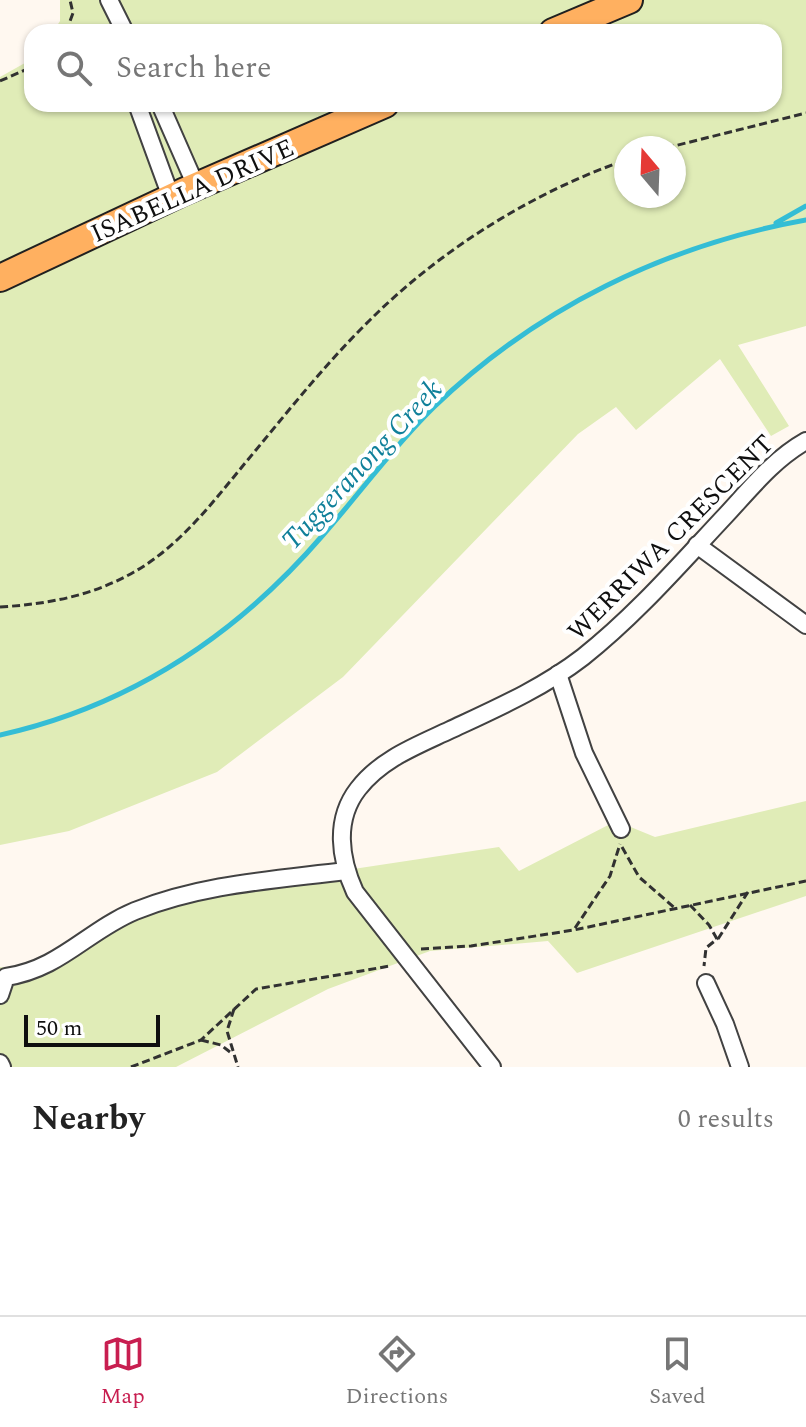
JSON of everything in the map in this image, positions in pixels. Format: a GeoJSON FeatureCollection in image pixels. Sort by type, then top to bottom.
{"type":"FeatureCollection","features":[{"type":"Feature","properties":{"kind":"main road"},"geometry":{"type":"LineString","coordinates":[[572,24],[629,0]]}},
{"type":"Feature","properties":{"kind":"main road","name":"ISABELLA DRIVE"},"geometry":{"type":"LineString","coordinates":[[0,278],[171,197],[367,112]]}},
{"type":"Feature","properties":{"kind":"street"},"geometry":{"type":"LineString","coordinates":[[110,3],[115,24]]}},
{"type":"Feature","properties":{"kind":"street"},"geometry":{"type":"LineString","coordinates":[[110,3],[121,24]]}},
{"type":"Feature","properties":{"kind":"street"},"geometry":{"type":"LineString","coordinates":[[140,112],[171,197]]}},
{"type":"Feature","properties":{"kind":"street"},"geometry":{"type":"LineString","coordinates":[[164,112],[196,186]]}},
{"type":"Feature","properties":{"kind":"street","name":"WERRIWA CRESCENT"},"geometry":{"type":"LineString","coordinates":[[492,1067],[355,892],[345,871],[341,844],[344,817],[355,792],[373,771],[558,674],[626,620],[769,468],[806,441]]}},
{"type":"Feature","properties":{"kind":"street"},"geometry":{"type":"LineString","coordinates":[[697,545],[806,625]]}},
{"type":"Feature","properties":{"kind":"street"},"geometry":{"type":"LineString","coordinates":[[558,674],[584,753],[620,835]]}},
{"type":"Feature","properties":{"kind":"street"},"geometry":{"type":"LineString","coordinates":[[0,995],[3,976],[29,974],[50,965],[112,923],[173,897],[345,871]]}},
{"type":"Feature","properties":{"kind":"street"},"geometry":{"type":"LineString","coordinates":[[706,983],[740,1067]]}},
{"type":"Feature","properties":{"kind":"path"},"geometry":{"type":"LineString","coordinates":[[69,24],[73,13],[70,0]]}},
{"type":"Feature","properties":{"kind":"path"},"geometry":{"type":"LineString","coordinates":[[0,81],[24,70]]}},
{"type":"Feature","properties":{"kind":"path"},"geometry":{"type":"LineString","coordinates":[[686,143],[806,113]]}},
{"type":"Feature","properties":{"kind":"path"},"geometry":{"type":"LineString","coordinates":[[0,607],[47,603],[84,594],[148,564],[205,511],[314,380],[394,297],[496,223],[563,186],[614,165]]}},
{"type":"Feature","properties":{"kind":"path"},"geometry":{"type":"LineString","coordinates":[[620,835],[639,877],[676,909]]}},
{"type":"Feature","properties":{"kind":"path"},"geometry":{"type":"LineString","coordinates":[[574,930],[610,876],[619,855],[620,835]]}},
{"type":"Feature","properties":{"kind":"path"},"geometry":{"type":"LineString","coordinates":[[131,1067],[201,1040],[247,994],[264,987],[396,964],[426,947],[471,946],[574,930],[806,881]]}},
{"type":"Feature","properties":{"kind":"path"},"geometry":{"type":"LineString","coordinates":[[706,983],[703,955],[748,892]]}},
{"type":"Feature","properties":{"kind":"path"},"geometry":{"type":"LineString","coordinates":[[690,905],[709,925],[717,939]]}},
{"type":"Feature","properties":{"kind":"path"},"geometry":{"type":"LineString","coordinates":[[235,1005],[227,1031],[231,1054],[238,1067]]}},
{"type":"Feature","properties":{"kind":"path"},"geometry":{"type":"LineString","coordinates":[[201,1040],[221,1045],[231,1054]]}},
{"type":"Feature","properties":{"kind":"green space"},"geometry":{"type":"Polygon","coordinates":[[[60,0],[806,0],[806,326],[738,345],[789,426],[771,436],[720,359],[636,430],[616,407],[578,434],[343,677],[217,772],[69,831],[0,845],[0,77],[24,64],[24,112],[782,112],[782,24],[58,24],[60,0]]]}},
{"type":"Feature","properties":{"kind":"green space"},"geometry":{"type":"Polygon","coordinates":[[[806,801],[806,896],[577,973],[548,941],[430,951],[328,989],[176,1067],[0,1067],[0,967],[38,970],[122,918],[187,894],[499,847],[519,871],[616,821],[655,837],[806,801]]]}},
{"type":"Feature","properties":{"kind":"waterway"},"geometry":{"type":"LineString","coordinates":[[776,223],[806,206]]}},
{"type":"Feature","properties":{"kind":"waterway","name":"Tuggeranong Creek"},"geometry":{"type":"LineString","coordinates":[[0,735],[93,706],[178,662],[217,635],[289,571],[434,407],[474,372],[560,311],[654,264],[754,231],[806,220]]}}]}
